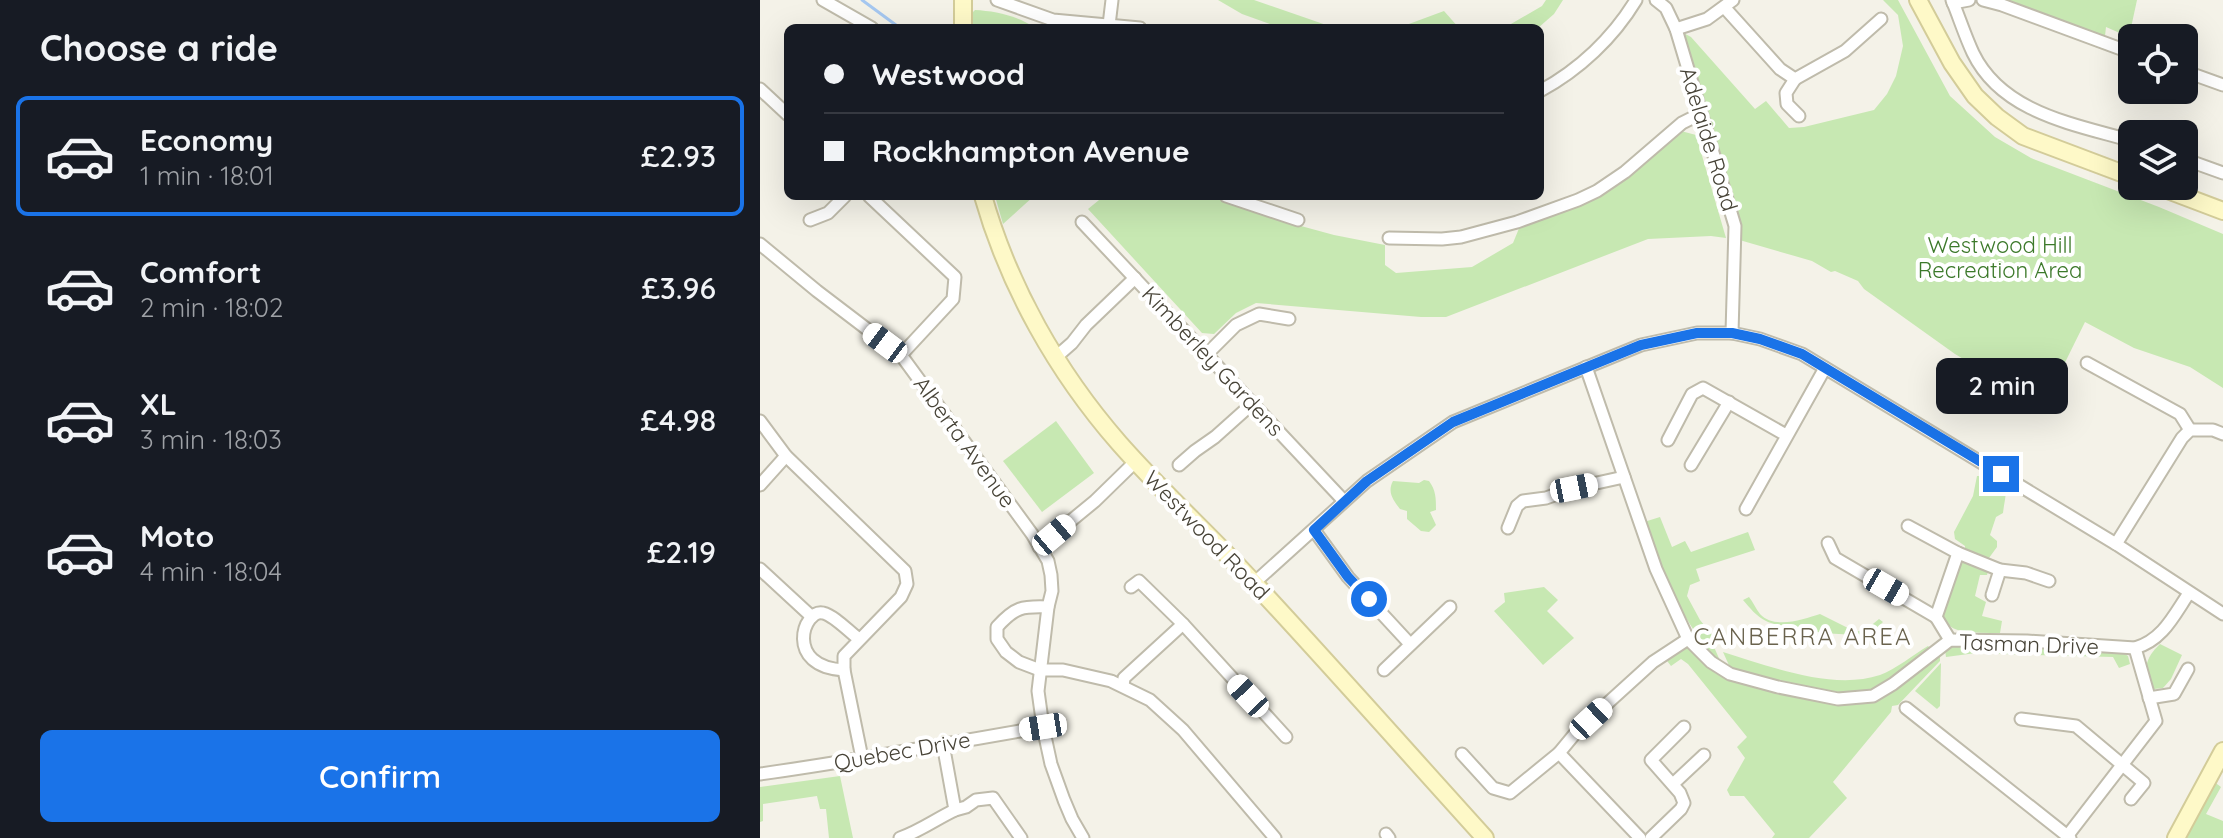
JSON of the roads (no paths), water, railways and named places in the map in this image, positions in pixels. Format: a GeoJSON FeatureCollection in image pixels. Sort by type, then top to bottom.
{"type":"FeatureCollection","features":[{"type":"Feature","properties":{"kind":"street"},"geometry":{"type":"LineString","coordinates":[[823,0],[865,24]]}},
{"type":"Feature","properties":{"kind":"street"},"geometry":{"type":"LineString","coordinates":[[963,0],[963,24]]}},
{"type":"Feature","properties":{"kind":"street"},"geometry":{"type":"LineString","coordinates":[[997,0],[1052,24]]}},
{"type":"Feature","properties":{"kind":"street"},"geometry":{"type":"LineString","coordinates":[[1109,24],[1112,0]]}},
{"type":"Feature","properties":{"kind":"street"},"geometry":{"type":"LineString","coordinates":[[1544,89],[1569,73],[1597,49],[1621,23],[1636,0]]}},
{"type":"Feature","properties":{"kind":"street","name":"Adelaide Road"},"geometry":{"type":"LineString","coordinates":[[1656,0],[1666,8],[1676,29],[1735,226],[1732,333]]}},
{"type":"Feature","properties":{"kind":"street"},"geometry":{"type":"LineString","coordinates":[[1918,0],[1952,63],[1975,96],[1997,117],[2023,136],[2118,172]]}},
{"type":"Feature","properties":{"kind":"street"},"geometry":{"type":"LineString","coordinates":[[1969,0],[1953,1],[1974,55],[1993,82],[2045,116],[2118,137]]}},
{"type":"Feature","properties":{"kind":"street"},"geometry":{"type":"LineString","coordinates":[[1983,0],[2118,48]]}},
{"type":"Feature","properties":{"kind":"street"},"geometry":{"type":"LineString","coordinates":[[1676,29],[1707,19],[1729,4],[1780,69],[1795,79]]}},
{"type":"Feature","properties":{"kind":"street"},"geometry":{"type":"LineString","coordinates":[[1799,116],[1787,104],[1786,93],[1795,79],[1845,51],[1881,19]]}},
{"type":"Feature","properties":{"kind":"street"},"geometry":{"type":"LineString","coordinates":[[2198,76],[2223,85]]}},
{"type":"Feature","properties":{"kind":"street"},"geometry":{"type":"LineString","coordinates":[[760,89],[784,111]]}},
{"type":"Feature","properties":{"kind":"street"},"geometry":{"type":"LineString","coordinates":[[1389,238],[1461,237],[1517,222],[1578,200],[1625,172],[1682,123],[1700,114]]}},
{"type":"Feature","properties":{"kind":"street"},"geometry":{"type":"LineString","coordinates":[[2198,164],[2223,173]]}},
{"type":"Feature","properties":{"kind":"street"},"geometry":{"type":"LineString","coordinates":[[810,220],[828,213],[841,200]]}},
{"type":"Feature","properties":{"kind":"street"},"geometry":{"type":"LineString","coordinates":[[873,200],[955,277],[953,299],[901,355]]}},
{"type":"Feature","properties":{"kind":"street","name":"Westwood Road"},"geometry":{"type":"LineString","coordinates":[[984,200],[1022,297],[1056,357],[1094,413],[1254,583],[1485,838]]}},
{"type":"Feature","properties":{"kind":"street"},"geometry":{"type":"LineString","coordinates":[[1238,200],[1298,220]]}},
{"type":"Feature","properties":{"kind":"street"},"geometry":{"type":"LineString","coordinates":[[2194,200],[2223,211]]}},
{"type":"Feature","properties":{"kind":"street","name":"Kimberley Gardens"},"geometry":{"type":"LineString","coordinates":[[1082,222],[1344,501]]}},
{"type":"Feature","properties":{"kind":"street","name":"Alberta Avenue"},"geometry":{"type":"LineString","coordinates":[[760,244],[901,355],[1048,561],[1052,591],[1038,691],[1051,764],[1072,819],[1083,838]]}},
{"type":"Feature","properties":{"kind":"street"},"geometry":{"type":"LineString","coordinates":[[1056,357],[1135,278]]}},
{"type":"Feature","properties":{"kind":"street"},"geometry":{"type":"LineString","coordinates":[[1207,354],[1236,325],[1259,314],[1289,319]]}},
{"type":"Feature","properties":{"kind":"street"},"geometry":{"type":"LineString","coordinates":[[1254,583],[1367,481],[1453,422],[1641,345],[1697,333],[1732,333],[1802,354],[2116,544],[2223,614]]}},
{"type":"Feature","properties":{"kind":"street"},"geometry":{"type":"LineString","coordinates":[[2087,363],[2180,414],[2190,430]]}},
{"type":"Feature","properties":{"kind":"street","name":"Tasman Drive"},"geometry":{"type":"LineString","coordinates":[[1586,367],[1656,569],[1688,639],[1711,662],[1730,674],[1838,699],[1873,696],[1950,640],[2135,648]]}},
{"type":"Feature","properties":{"kind":"street"},"geometry":{"type":"LineString","coordinates":[[1746,509],[1825,368]]}},
{"type":"Feature","properties":{"kind":"street"},"geometry":{"type":"LineString","coordinates":[[1668,440],[1692,394],[1703,388],[1786,435]]}},
{"type":"Feature","properties":{"kind":"street"},"geometry":{"type":"LineString","coordinates":[[1691,465],[1729,402]]}},
{"type":"Feature","properties":{"kind":"street"},"geometry":{"type":"LineString","coordinates":[[1179,465],[1253,403]]}},
{"type":"Feature","properties":{"kind":"street"},"geometry":{"type":"LineString","coordinates":[[760,421],[786,456],[905,571],[907,584],[901,597],[844,656],[844,670],[862,758]]}},
{"type":"Feature","properties":{"kind":"street"},"geometry":{"type":"LineString","coordinates":[[2116,544],[2182,438],[2190,430],[2213,430],[2223,434]]}},
{"type":"Feature","properties":{"kind":"street"},"geometry":{"type":"LineString","coordinates":[[760,485],[786,456]]}},
{"type":"Feature","properties":{"kind":"street"},"geometry":{"type":"LineString","coordinates":[[1039,547],[1095,501],[1136,461]]}},
{"type":"Feature","properties":{"kind":"street"},"geometry":{"type":"LineString","coordinates":[[1508,528],[1517,506],[1523,501],[1624,477]]}},
{"type":"Feature","properties":{"kind":"street"},"geometry":{"type":"LineString","coordinates":[[1908,526],[1958,553],[2000,570],[2026,573],[2049,581]]}},
{"type":"Feature","properties":{"kind":"street"},"geometry":{"type":"LineString","coordinates":[[1314,530],[1348,577],[1410,644]]}},
{"type":"Feature","properties":{"kind":"street"},"geometry":{"type":"LineString","coordinates":[[1828,543],[1835,558],[1936,617],[1950,640]]}},
{"type":"Feature","properties":{"kind":"street"},"geometry":{"type":"LineString","coordinates":[[1936,617],[1958,553]]}},
{"type":"Feature","properties":{"kind":"street"},"geometry":{"type":"LineString","coordinates":[[760,569],[812,617]]}},
{"type":"Feature","properties":{"kind":"street"},"geometry":{"type":"LineString","coordinates":[[1992,595],[2000,570]]}},
{"type":"Feature","properties":{"kind":"street"},"geometry":{"type":"LineString","coordinates":[[1131,587],[1139,581],[1183,624],[1286,737]]}},
{"type":"Feature","properties":{"kind":"street"},"geometry":{"type":"LineString","coordinates":[[1906,708],[2069,836],[2156,721],[2135,648],[2151,643],[2168,625],[2189,593]]}},
{"type":"Feature","properties":{"kind":"street"},"geometry":{"type":"LineString","coordinates":[[1048,607],[1022,606],[1007,615],[997,627],[997,639],[1006,652],[1019,662],[1040,670],[1063,670],[1123,686],[1150,700],[1183,730],[1275,838]]}},
{"type":"Feature","properties":{"kind":"street"},"geometry":{"type":"LineString","coordinates":[[1384,670],[1450,607]]}},
{"type":"Feature","properties":{"kind":"street"},"geometry":{"type":"LineString","coordinates":[[844,670],[821,666],[804,651],[802,641],[812,617],[818,613],[826,614],[859,639]]}},
{"type":"Feature","properties":{"kind":"street"},"geometry":{"type":"LineString","coordinates":[[1123,686],[1124,678],[1183,624]]}},
{"type":"Feature","properties":{"kind":"street"},"geometry":{"type":"LineString","coordinates":[[1462,754],[1493,788],[1510,793],[1559,753],[1578,730],[1653,662],[1688,639]]}},
{"type":"Feature","properties":{"kind":"street"},"geometry":{"type":"LineString","coordinates":[[2149,698],[2174,694],[2188,669]]}},
{"type":"Feature","properties":{"kind":"street"},"geometry":{"type":"LineString","coordinates":[[2021,719],[2076,726],[2144,783],[2131,799]]}},
{"type":"Feature","properties":{"kind":"street","name":"Quebec Drive"},"geometry":{"type":"LineString","coordinates":[[760,774],[1043,727]]}},
{"type":"Feature","properties":{"kind":"street"},"geometry":{"type":"LineString","coordinates":[[1651,838],[1684,803],[1680,793],[1651,760],[1684,727]]}},
{"type":"Feature","properties":{"kind":"street"},"geometry":{"type":"LineString","coordinates":[[943,744],[955,810]]}},
{"type":"Feature","properties":{"kind":"street"},"geometry":{"type":"LineString","coordinates":[[2176,838],[2223,751]]}},
{"type":"Feature","properties":{"kind":"street"},"geometry":{"type":"LineString","coordinates":[[1559,753],[1640,838]]}},
{"type":"Feature","properties":{"kind":"street"},"geometry":{"type":"LineString","coordinates":[[1673,784],[1704,755]]}},
{"type":"Feature","properties":{"kind":"street"},"geometry":{"type":"LineString","coordinates":[[900,838],[921,835],[936,819],[976,800],[993,798],[1021,838]]}},
{"type":"Feature","properties":{"kind":"waterway"},"geometry":{"type":"LineString","coordinates":[[862,0],[895,24]]}},
{"type":"Feature","properties":{"kind":"district","name":"CANBERRA AREA"},"geometry":{"type":"Point","coordinates":[1803,636]}},
{"type":"Feature","properties":{"kind":"park label","name":"Westwood Hill Recreation Area"},"geometry":{"type":"Point","coordinates":[2000,258]}}]}
